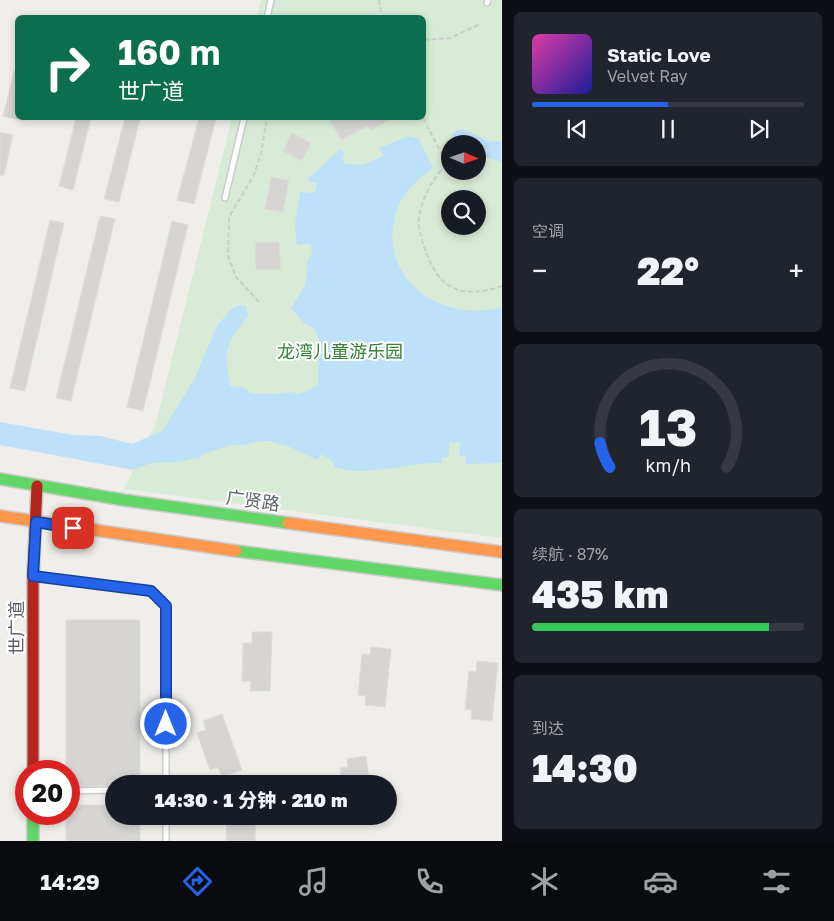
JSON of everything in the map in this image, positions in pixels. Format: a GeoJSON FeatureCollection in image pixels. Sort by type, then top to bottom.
{"type":"FeatureCollection","features":[{"type":"Feature","properties":{"kind":"main road","name":"广贤路"},"geometry":{"type":"LineString","coordinates":[[0,479],[37,486],[502,552]]}},
{"type":"Feature","properties":{"kind":"main road","name":"世广道"},"geometry":{"type":"LineString","coordinates":[[33,760],[33,576],[37,486]]}},
{"type":"Feature","properties":{"kind":"main road"},"geometry":{"type":"LineString","coordinates":[[0,516],[167,542],[502,585]]}},
{"type":"Feature","properties":{"kind":"main road"},"geometry":{"type":"LineString","coordinates":[[33,825],[33,841]]}},
{"type":"Feature","properties":{"kind":"lane"},"geometry":{"type":"LineString","coordinates":[[268,15],[271,0]]}},
{"type":"Feature","properties":{"kind":"lane"},"geometry":{"type":"LineString","coordinates":[[225,198],[244,120]]}},
{"type":"Feature","properties":{"kind":"lane"},"geometry":{"type":"LineString","coordinates":[[33,576],[151,591],[166,606],[166,775]]}},
{"type":"Feature","properties":{"kind":"lane"},"geometry":{"type":"LineString","coordinates":[[80,791],[105,790]]}},
{"type":"Feature","properties":{"kind":"lane"},"geometry":{"type":"LineString","coordinates":[[166,825],[166,841]]}},
{"type":"Feature","properties":{"kind":"path"},"geometry":{"type":"LineString","coordinates":[[379,0],[382,15]]}},
{"type":"Feature","properties":{"kind":"path"},"geometry":{"type":"LineString","coordinates":[[426,40],[450,38],[480,24]]}},
{"type":"Feature","properties":{"kind":"path"},"geometry":{"type":"LineString","coordinates":[[259,302],[236,276],[228,256],[229,217],[254,175],[261,153],[266,120]]}},
{"type":"Feature","properties":{"kind":"path"},"geometry":{"type":"LineString","coordinates":[[424,120],[447,164],[435,176],[425,197],[419,219],[422,243],[432,269],[446,285],[466,292],[486,291],[502,286]]}},
{"type":"Feature","properties":{"kind":"green space","name":"龙湾儿童游乐园"},"geometry":{"type":"Polygon","coordinates":[[[261,0],[501,0],[501,538],[124,489],[156,423],[232,120],[426,120],[426,15],[257,15],[261,0]]]}},
{"type":"Feature","properties":{"kind":"water"},"geometry":{"type":"Polygon","coordinates":[[[462,130],[475,135],[453,135],[455,131],[462,130]]]}},
{"type":"Feature","properties":{"kind":"water"},"geometry":{"type":"Polygon","coordinates":[[[409,136],[418,138],[433,168],[404,195],[398,207],[392,231],[394,253],[403,273],[417,289],[434,301],[455,308],[478,311],[501,307],[501,463],[465,464],[466,456],[459,456],[460,443],[450,442],[448,457],[442,457],[441,463],[374,470],[347,470],[333,467],[335,464],[322,454],[317,460],[290,447],[269,441],[260,441],[243,445],[230,445],[202,455],[199,459],[151,463],[133,470],[0,445],[0,422],[73,435],[101,436],[132,444],[162,431],[195,378],[217,326],[230,310],[240,305],[246,306],[248,316],[228,348],[227,364],[230,386],[242,387],[251,393],[272,394],[291,392],[298,394],[310,390],[318,384],[319,339],[314,329],[304,323],[291,308],[305,286],[308,259],[312,249],[310,244],[297,245],[295,224],[300,192],[315,193],[317,183],[309,182],[308,179],[340,149],[345,154],[342,158],[345,164],[363,165],[384,156],[379,148],[409,136]]]}},
{"type":"Feature","properties":{"kind":"water"},"geometry":{"type":"Polygon","coordinates":[[[486,139],[501,141],[501,162],[486,157],[486,139]]]}},
{"type":"Feature","properties":{"kind":"building"},"geometry":{"type":"Polygon","coordinates":[[[14,71],[15,71],[15,119],[3,116],[14,71]]]}},
{"type":"Feature","properties":{"kind":"building"},"geometry":{"type":"Polygon","coordinates":[[[76,120],[90,120],[73,190],[59,186],[76,120]]]}},
{"type":"Feature","properties":{"kind":"building"},"geometry":{"type":"Polygon","coordinates":[[[124,120],[140,120],[119,202],[104,199],[124,120]]]}},
{"type":"Feature","properties":{"kind":"building"},"geometry":{"type":"Polygon","coordinates":[[[198,120],[215,120],[194,204],[177,200],[198,120]]]}},
{"type":"Feature","properties":{"kind":"building"},"geometry":{"type":"Polygon","coordinates":[[[330,120],[390,120],[370,130],[368,126],[341,140],[330,120]]]}},
{"type":"Feature","properties":{"kind":"building"},"geometry":{"type":"Polygon","coordinates":[[[0,132],[13,135],[4,175],[0,175],[0,132]]]}},
{"type":"Feature","properties":{"kind":"building"},"geometry":{"type":"Polygon","coordinates":[[[292,133],[311,143],[302,161],[283,151],[292,133]]]}},
{"type":"Feature","properties":{"kind":"building"},"geometry":{"type":"Polygon","coordinates":[[[271,177],[289,180],[283,212],[265,209],[271,177]]]}},
{"type":"Feature","properties":{"kind":"building"},"geometry":{"type":"Polygon","coordinates":[[[100,216],[115,219],[71,401],[56,398],[100,216]]]}},
{"type":"Feature","properties":{"kind":"building"},"geometry":{"type":"Polygon","coordinates":[[[50,220],[64,223],[25,391],[10,388],[50,220]]]}},
{"type":"Feature","properties":{"kind":"building"},"geometry":{"type":"Polygon","coordinates":[[[172,221],[188,225],[143,411],[127,407],[172,221]]]}},
{"type":"Feature","properties":{"kind":"building"},"geometry":{"type":"Polygon","coordinates":[[[279,242],[281,269],[256,270],[255,243],[279,242]]]}},
{"type":"Feature","properties":{"kind":"building"},"geometry":{"type":"Polygon","coordinates":[[[66,620],[140,620],[140,775],[105,775],[105,785],[80,787],[80,760],[66,760],[66,620]]]}},
{"type":"Feature","properties":{"kind":"building"},"geometry":{"type":"Polygon","coordinates":[[[252,632],[272,632],[270,691],[250,691],[251,681],[242,681],[243,643],[252,643],[252,632]]]}},
{"type":"Feature","properties":{"kind":"building"},"geometry":{"type":"Polygon","coordinates":[[[371,647],[391,649],[385,707],[365,705],[366,696],[358,695],[362,654],[370,655],[371,647]]]}},
{"type":"Feature","properties":{"kind":"building"},"geometry":{"type":"Polygon","coordinates":[[[477,661],[498,663],[492,721],[471,719],[472,710],[465,709],[469,671],[476,672],[477,661]]]}},
{"type":"Feature","properties":{"kind":"building"},"geometry":{"type":"Polygon","coordinates":[[[222,714],[242,770],[228,775],[221,775],[218,767],[210,770],[197,733],[206,730],[203,721],[222,714]]]}},
{"type":"Feature","properties":{"kind":"building"},"geometry":{"type":"Polygon","coordinates":[[[366,756],[369,775],[341,775],[340,768],[348,767],[347,759],[366,756]]]}},
{"type":"Feature","properties":{"kind":"building"},"geometry":{"type":"Polygon","coordinates":[[[80,805],[105,805],[105,825],[140,825],[140,841],[66,841],[66,825],[80,825],[80,805]]]}},
{"type":"Feature","properties":{"kind":"building"},"geometry":{"type":"Polygon","coordinates":[[[227,825],[256,825],[255,841],[226,841],[227,825]]]}},
{"type":"Feature","properties":{"kind":"traffic: fast"},"geometry":{"type":"LineString","coordinates":[[0,479],[124,500],[288,523]]}},
{"type":"Feature","properties":{"kind":"traffic: fast"},"geometry":{"type":"LineString","coordinates":[[236,551],[502,585]]}},
{"type":"Feature","properties":{"kind":"traffic: fast"},"geometry":{"type":"LineString","coordinates":[[33,825],[33,841]]}},
{"type":"Feature","properties":{"kind":"traffic: slow"},"geometry":{"type":"LineString","coordinates":[[0,516],[236,551]]}},
{"type":"Feature","properties":{"kind":"traffic: slow"},"geometry":{"type":"LineString","coordinates":[[288,523],[502,552]]}},
{"type":"Feature","properties":{"kind":"traffic: jam"},"geometry":{"type":"LineString","coordinates":[[33,760],[33,576],[37,486]]}},
{"type":"Feature","properties":{"kind":"route"},"geometry":{"type":"LineString","coordinates":[[73,528],[36,522],[33,576],[151,591],[166,606],[166,724]]}}]}
